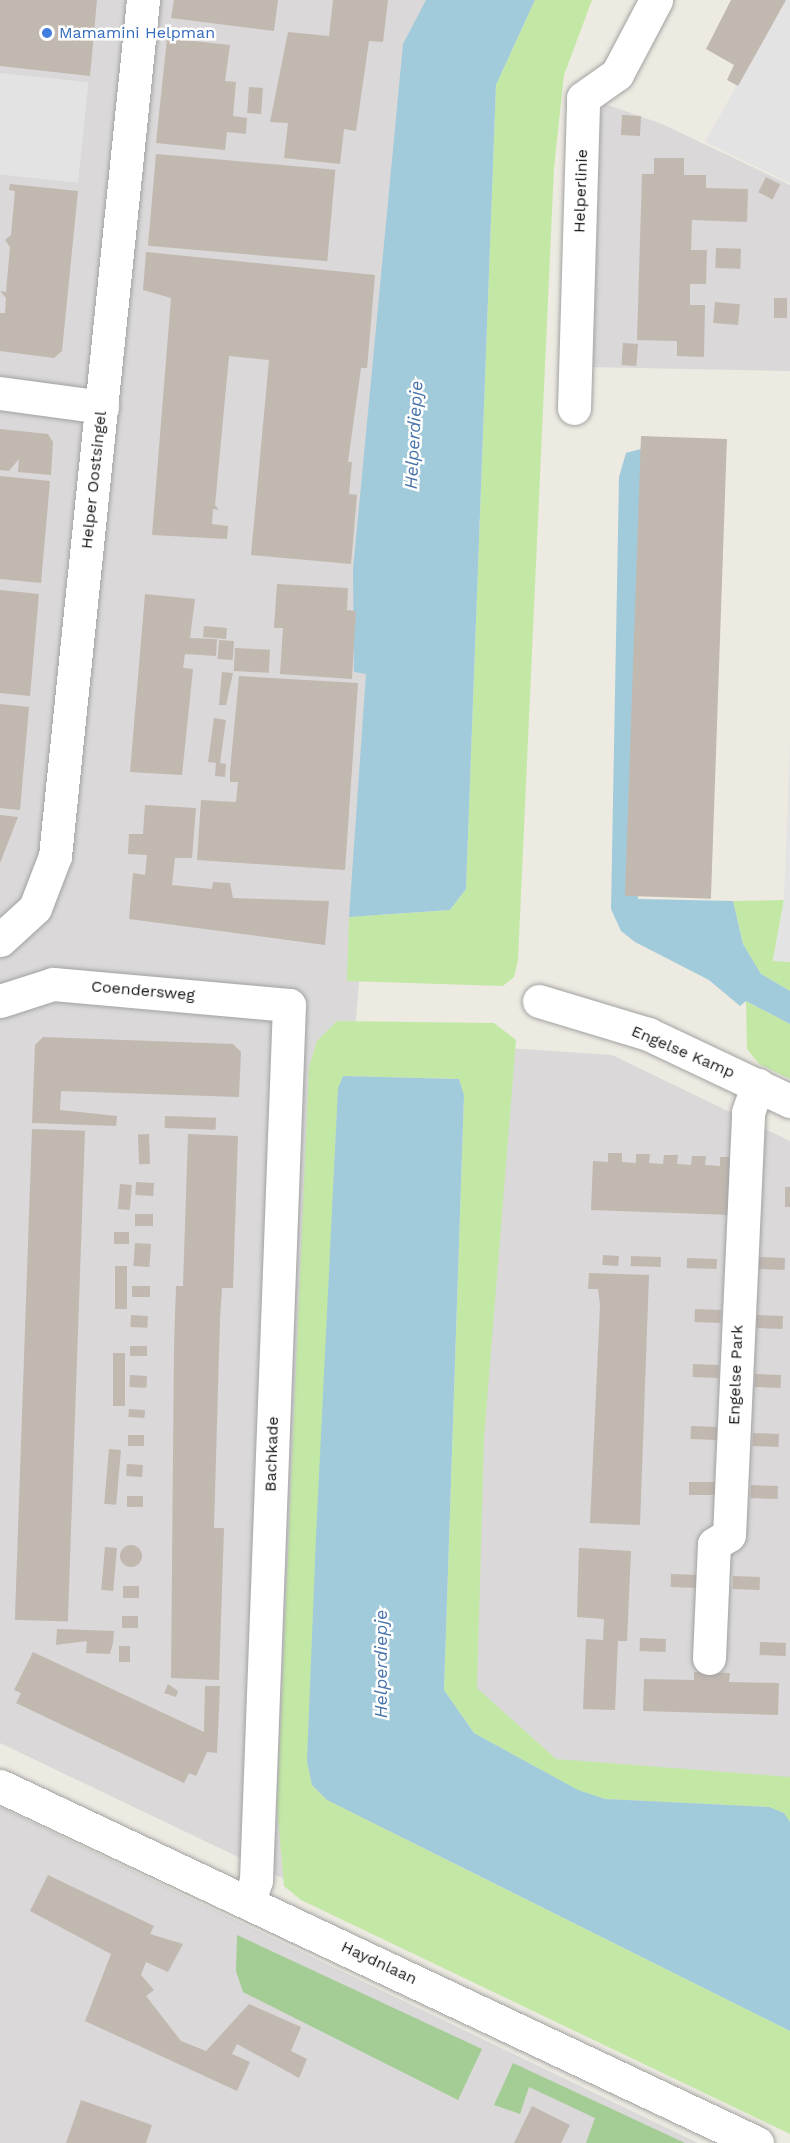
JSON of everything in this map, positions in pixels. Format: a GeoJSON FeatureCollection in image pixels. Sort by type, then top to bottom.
{"type":"FeatureCollection","features":[{"type":"Feature","properties":{"kind":"street","name":"Helper Oostsingel"},"geometry":{"type":"LineString","coordinates":[[0,940],[35,908],[55,856],[143,0]]}},
{"type":"Feature","properties":{"kind":"street","name":"Helperlinie"},"geometry":{"type":"LineString","coordinates":[[574,408],[584,98],[617,74],[656,0]]}},
{"type":"Feature","properties":{"kind":"street"},"geometry":{"type":"LineString","coordinates":[[0,393],[102,407]]}},
{"type":"Feature","properties":{"kind":"street","name":"Coendersweg"},"geometry":{"type":"LineString","coordinates":[[0,1001],[53,984],[290,1005]]}},
{"type":"Feature","properties":{"kind":"street","name":"Engelse Kamp"},"geometry":{"type":"LineString","coordinates":[[539,1001],[648,1034],[790,1101]]}},
{"type":"Feature","properties":{"kind":"street","name":"Bachkade"},"geometry":{"type":"LineString","coordinates":[[249,1901],[256,1880],[290,1005]]}},
{"type":"Feature","properties":{"kind":"street","name":"Engelse Park"},"geometry":{"type":"LineString","coordinates":[[709,1658],[714,1544],[729,1535],[748,1112],[758,1085]]}},
{"type":"Feature","properties":{"kind":"street","name":"Haydnlaan"},"geometry":{"type":"LineString","coordinates":[[0,1786],[249,1901],[757,2143]]}},
{"type":"Feature","properties":{"kind":"shaded area"},"geometry":{"type":"Polygon","coordinates":[[[0,0],[441,0],[349,1103],[324,1898],[0,1743],[0,0]]]}},
{"type":"Feature","properties":{"kind":"shaded area"},"geometry":{"type":"Polygon","coordinates":[[[785,0],[790,0],[790,183],[705,142],[785,0]]]}},
{"type":"Feature","properties":{"kind":"shaded area"},"geometry":{"type":"Polygon","coordinates":[[[0,73],[89,82],[78,183],[0,175],[0,73]]]}},
{"type":"Feature","properties":{"kind":"shaded area"},"geometry":{"type":"Polygon","coordinates":[[[605,104],[662,124],[790,185],[790,371],[588,367],[597,122],[605,104]]]}},
{"type":"Feature","properties":{"kind":"shaded area"},"geometry":{"type":"Polygon","coordinates":[[[790,743],[790,962],[773,961],[784,900],[790,743]]]}},
{"type":"Feature","properties":{"kind":"shaded area"},"geometry":{"type":"Polygon","coordinates":[[[493,1047],[612,1055],[790,1141],[790,1913],[459,1701],[493,1047]]]}},
{"type":"Feature","properties":{"kind":"shaded area"},"geometry":{"type":"Polygon","coordinates":[[[0,1807],[329,1965],[698,2143],[0,2143],[0,1807]]]}},
{"type":"Feature","properties":{"kind":"green space"},"geometry":{"type":"Polygon","coordinates":[[[535,0],[592,0],[564,75],[554,168],[518,960],[514,977],[503,986],[347,981],[349,917],[450,910],[466,889],[496,85],[535,0]]]}},
{"type":"Feature","properties":{"kind":"green space"},"geometry":{"type":"Polygon","coordinates":[[[784,900],[773,960],[790,962],[790,991],[761,974],[743,944],[733,901],[784,900]]]}},
{"type":"Feature","properties":{"kind":"green space"},"geometry":{"type":"Polygon","coordinates":[[[746,1001],[790,1024],[790,1079],[759,1064],[747,1049],[746,1001]]]}},
{"type":"Feature","properties":{"kind":"green space"},"geometry":{"type":"Polygon","coordinates":[[[337,1021],[494,1023],[516,1040],[484,1439],[477,1688],[556,1759],[790,1777],[790,1822],[769,1807],[605,1799],[577,1790],[474,1733],[444,1690],[464,1096],[459,1079],[343,1076],[338,1088],[307,1761],[312,1785],[327,1800],[790,2031],[790,2134],[301,1900],[284,1886],[277,1806],[309,1067],[317,1041],[337,1021]]]}},
{"type":"Feature","properties":{"kind":"green space"},"geometry":{"type":"Polygon","coordinates":[[[237,1935],[482,2049],[458,2100],[243,1992],[236,1971],[237,1935]]]}},
{"type":"Feature","properties":{"kind":"green space"},"geometry":{"type":"Polygon","coordinates":[[[513,2063],[685,2143],[586,2143],[595,2118],[529,2087],[520,2114],[494,2105],[513,2063]]]}},
{"type":"Feature","properties":{"kind":"water","name":"Helperdiepje"},"geometry":{"type":"Polygon","coordinates":[[[426,0],[535,0],[496,85],[466,889],[450,910],[349,917],[366,674],[354,672],[353,570],[403,44],[426,0]]]}},
{"type":"Feature","properties":{"kind":"water"},"geometry":{"type":"Polygon","coordinates":[[[651,446],[638,899],[733,901],[743,944],[761,974],[790,991],[790,1024],[746,1001],[740,1006],[709,980],[635,942],[621,931],[611,909],[619,477],[626,453],[651,446]]]}},
{"type":"Feature","properties":{"kind":"water","name":"Helperdiepje"},"geometry":{"type":"Polygon","coordinates":[[[343,1076],[459,1079],[464,1095],[444,1690],[474,1733],[578,1790],[605,1799],[769,1807],[784,1813],[790,1822],[790,2031],[327,1800],[312,1785],[307,1761],[316,1536],[338,1088],[343,1076]]]}},
{"type":"Feature","properties":{"kind":"building","name":"Mamamini Helpman"},"geometry":{"type":"Polygon","coordinates":[[[0,0],[97,0],[90,76],[0,66],[0,0]]]}},
{"type":"Feature","properties":{"kind":"building"},"geometry":{"type":"Polygon","coordinates":[[[174,0],[278,0],[274,31],[171,18],[174,0]]]}},
{"type":"Feature","properties":{"kind":"building"},"geometry":{"type":"Polygon","coordinates":[[[333,0],[388,0],[383,42],[369,41],[356,131],[344,129],[340,164],[284,158],[288,123],[270,122],[288,32],[329,36],[333,0]]]}},
{"type":"Feature","properties":{"kind":"building"},"geometry":{"type":"Polygon","coordinates":[[[731,0],[786,0],[738,86],[727,80],[734,65],[706,49],[731,0]]]}},
{"type":"Feature","properties":{"kind":"building"},"geometry":{"type":"Polygon","coordinates":[[[167,38],[230,45],[225,81],[236,82],[233,116],[247,118],[246,134],[227,132],[225,150],[156,143],[167,38]]]}},
{"type":"Feature","properties":{"kind":"building"},"geometry":{"type":"Polygon","coordinates":[[[249,87],[263,88],[261,114],[247,113],[249,87]]]}},
{"type":"Feature","properties":{"kind":"building"},"geometry":{"type":"Polygon","coordinates":[[[622,115],[641,116],[640,136],[621,135],[622,115]]]}},
{"type":"Feature","properties":{"kind":"building"},"geometry":{"type":"Polygon","coordinates":[[[156,154],[335,170],[327,261],[148,246],[156,154]]]}},
{"type":"Feature","properties":{"kind":"building"},"geometry":{"type":"Polygon","coordinates":[[[654,158],[684,158],[684,175],[706,175],[706,188],[748,189],[747,222],[692,220],[691,250],[707,250],[706,284],[690,284],[690,305],[705,305],[704,357],[677,356],[677,341],[637,340],[642,174],[654,174],[654,158]]]}},
{"type":"Feature","properties":{"kind":"building"},"geometry":{"type":"Polygon","coordinates":[[[766,177],[780,184],[773,199],[758,192],[766,177]]]}},
{"type":"Feature","properties":{"kind":"building"},"geometry":{"type":"Polygon","coordinates":[[[10,184],[78,191],[62,351],[54,358],[0,351],[0,313],[5,313],[6,298],[0,291],[6,292],[10,247],[5,240],[11,235],[15,191],[9,190],[10,184]]]}},
{"type":"Feature","properties":{"kind":"building"},"geometry":{"type":"Polygon","coordinates":[[[716,248],[741,249],[740,269],[715,268],[716,248]]]}},
{"type":"Feature","properties":{"kind":"building"},"geometry":{"type":"Polygon","coordinates":[[[146,252],[375,275],[367,368],[361,368],[348,462],[352,462],[349,494],[357,495],[351,564],[251,555],[269,360],[229,356],[215,505],[219,510],[213,509],[212,524],[228,526],[227,539],[152,535],[171,298],[143,290],[146,252]]]}},
{"type":"Feature","properties":{"kind":"building"},"geometry":{"type":"Polygon","coordinates":[[[774,298],[787,298],[787,318],[774,318],[774,298]]]}},
{"type":"Feature","properties":{"kind":"building"},"geometry":{"type":"Polygon","coordinates":[[[715,302],[740,304],[738,325],[713,323],[715,302]]]}},
{"type":"Feature","properties":{"kind":"building"},"geometry":{"type":"Polygon","coordinates":[[[623,343],[638,344],[636,366],[621,365],[623,343]]]}},
{"type":"Feature","properties":{"kind":"building"},"geometry":{"type":"Polygon","coordinates":[[[0,429],[48,434],[53,442],[51,475],[18,472],[19,459],[9,471],[0,470],[0,429]]]}},
{"type":"Feature","properties":{"kind":"building"},"geometry":{"type":"Polygon","coordinates":[[[641,436],[727,439],[711,899],[625,896],[641,436]]]}},
{"type":"Feature","properties":{"kind":"building"},"geometry":{"type":"Polygon","coordinates":[[[0,476],[50,481],[41,583],[0,579],[0,476]]]}},
{"type":"Feature","properties":{"kind":"building"},"geometry":{"type":"Polygon","coordinates":[[[277,584],[348,588],[347,610],[356,611],[352,679],[280,674],[283,628],[274,628],[277,584]]]}},
{"type":"Feature","properties":{"kind":"building"},"geometry":{"type":"Polygon","coordinates":[[[0,590],[39,594],[30,696],[0,693],[0,590]]]}},
{"type":"Feature","properties":{"kind":"building"},"geometry":{"type":"Polygon","coordinates":[[[145,594],[195,599],[190,638],[217,639],[216,656],[185,654],[183,668],[193,669],[182,775],[130,772],[145,594]]]}},
{"type":"Feature","properties":{"kind":"building"},"geometry":{"type":"Polygon","coordinates":[[[204,626],[227,628],[226,639],[203,637],[204,626]]]}},
{"type":"Feature","properties":{"kind":"building"},"geometry":{"type":"Polygon","coordinates":[[[219,640],[234,641],[233,660],[218,659],[219,640]]]}},
{"type":"Feature","properties":{"kind":"building"},"geometry":{"type":"Polygon","coordinates":[[[235,648],[270,650],[269,673],[234,671],[235,648]]]}},
{"type":"Feature","properties":{"kind":"building"},"geometry":{"type":"Polygon","coordinates":[[[222,672],[233,673],[226,705],[219,705],[222,672]]]}},
{"type":"Feature","properties":{"kind":"building"},"geometry":{"type":"Polygon","coordinates":[[[239,676],[358,683],[345,870],[197,860],[201,800],[236,802],[238,782],[230,782],[230,771],[239,676]]]}},
{"type":"Feature","properties":{"kind":"building"},"geometry":{"type":"Polygon","coordinates":[[[0,704],[29,707],[20,810],[0,808],[0,704]]]}},
{"type":"Feature","properties":{"kind":"building"},"geometry":{"type":"Polygon","coordinates":[[[214,718],[226,720],[220,763],[226,764],[225,777],[215,776],[216,763],[208,762],[214,718]]]}},
{"type":"Feature","properties":{"kind":"building"},"geometry":{"type":"Polygon","coordinates":[[[145,805],[196,808],[192,858],[175,858],[172,885],[212,889],[213,882],[230,883],[233,898],[329,901],[325,945],[129,919],[133,873],[145,875],[147,855],[128,854],[129,834],[143,834],[145,805]]]}},
{"type":"Feature","properties":{"kind":"building"},"geometry":{"type":"Polygon","coordinates":[[[0,815],[18,817],[0,863],[0,815]]]}},
{"type":"Feature","properties":{"kind":"building"},"geometry":{"type":"Polygon","coordinates":[[[43,1037],[233,1044],[241,1052],[239,1097],[61,1091],[60,1110],[117,1116],[116,1126],[32,1123],[35,1045],[43,1037]]]}},
{"type":"Feature","properties":{"kind":"building"},"geometry":{"type":"Polygon","coordinates":[[[165,1116],[216,1118],[216,1130],[165,1128],[165,1116]]]}},
{"type":"Feature","properties":{"kind":"building"},"geometry":{"type":"Polygon","coordinates":[[[32,1129],[85,1131],[68,1622],[15,1620],[32,1129]]]}},
{"type":"Feature","properties":{"kind":"building"},"geometry":{"type":"Polygon","coordinates":[[[138,1134],[149,1134],[150,1164],[139,1164],[138,1134]]]}},
{"type":"Feature","properties":{"kind":"building"},"geometry":{"type":"Polygon","coordinates":[[[188,1134],[238,1136],[233,1288],[222,1288],[220,1319],[214,1528],[224,1528],[219,1680],[171,1678],[174,1346],[176,1286],[183,1286],[188,1134]]]}},
{"type":"Feature","properties":{"kind":"building"},"geometry":{"type":"Polygon","coordinates":[[[608,1153],[622,1153],[622,1162],[636,1163],[636,1154],[650,1154],[649,1163],[663,1164],[664,1155],[678,1155],[677,1164],[691,1165],[692,1156],[706,1156],[705,1165],[720,1166],[720,1157],[734,1157],[732,1215],[591,1210],[593,1161],[608,1162],[608,1153]]]}},
{"type":"Feature","properties":{"kind":"building"},"geometry":{"type":"Polygon","coordinates":[[[136,1182],[154,1183],[153,1196],[135,1195],[136,1182]]]}},
{"type":"Feature","properties":{"kind":"building"},"geometry":{"type":"Polygon","coordinates":[[[120,1184],[132,1185],[130,1210],[118,1209],[120,1184]]]}},
{"type":"Feature","properties":{"kind":"building"},"geometry":{"type":"Polygon","coordinates":[[[785,1187],[790,1187],[790,1207],[785,1207],[785,1187]]]}},
{"type":"Feature","properties":{"kind":"building"},"geometry":{"type":"Polygon","coordinates":[[[135,1214],[153,1214],[153,1226],[135,1226],[135,1214]]]}},
{"type":"Feature","properties":{"kind":"building"},"geometry":{"type":"Polygon","coordinates":[[[114,1232],[129,1232],[129,1244],[114,1244],[114,1232]]]}},
{"type":"Feature","properties":{"kind":"building"},"geometry":{"type":"Polygon","coordinates":[[[135,1243],[151,1244],[149,1267],[133,1266],[135,1243]]]}},
{"type":"Feature","properties":{"kind":"building"},"geometry":{"type":"Polygon","coordinates":[[[603,1255],[619,1256],[618,1266],[602,1265],[603,1255]]]}},
{"type":"Feature","properties":{"kind":"building"},"geometry":{"type":"Polygon","coordinates":[[[631,1256],[661,1257],[661,1267],[631,1266],[631,1256]]]}},
{"type":"Feature","properties":{"kind":"building"},"geometry":{"type":"Polygon","coordinates":[[[759,1257],[785,1258],[785,1270],[759,1269],[759,1257]]]}},
{"type":"Feature","properties":{"kind":"building"},"geometry":{"type":"Polygon","coordinates":[[[687,1258],[717,1259],[717,1269],[687,1268],[687,1258]]]}},
{"type":"Feature","properties":{"kind":"building"},"geometry":{"type":"Polygon","coordinates":[[[115,1266],[127,1266],[127,1309],[115,1309],[115,1266]]]}},
{"type":"Feature","properties":{"kind":"building"},"geometry":{"type":"Polygon","coordinates":[[[589,1273],[649,1275],[640,1525],[590,1523],[600,1305],[598,1289],[588,1289],[589,1273]]]}},
{"type":"Feature","properties":{"kind":"building"},"geometry":{"type":"Polygon","coordinates":[[[132,1286],[150,1286],[150,1297],[132,1297],[132,1286]]]}},
{"type":"Feature","properties":{"kind":"building"},"geometry":{"type":"Polygon","coordinates":[[[695,1309],[721,1310],[721,1323],[695,1322],[695,1309]]]}},
{"type":"Feature","properties":{"kind":"building"},"geometry":{"type":"Polygon","coordinates":[[[131,1315],[148,1316],[147,1328],[130,1327],[131,1315]]]}},
{"type":"Feature","properties":{"kind":"building"},"geometry":{"type":"Polygon","coordinates":[[[757,1315],[783,1316],[783,1329],[757,1328],[757,1315]]]}},
{"type":"Feature","properties":{"kind":"building"},"geometry":{"type":"Polygon","coordinates":[[[130,1346],[147,1346],[147,1356],[130,1356],[130,1346]]]}},
{"type":"Feature","properties":{"kind":"building"},"geometry":{"type":"Polygon","coordinates":[[[113,1353],[125,1353],[125,1406],[113,1406],[113,1353]]]}},
{"type":"Feature","properties":{"kind":"building"},"geometry":{"type":"Polygon","coordinates":[[[693,1364],[719,1365],[719,1378],[693,1377],[693,1364]]]}},
{"type":"Feature","properties":{"kind":"building"},"geometry":{"type":"Polygon","coordinates":[[[755,1374],[781,1375],[781,1388],[755,1387],[755,1374]]]}},
{"type":"Feature","properties":{"kind":"building"},"geometry":{"type":"Polygon","coordinates":[[[130,1375],[147,1376],[146,1388],[129,1387],[130,1375]]]}},
{"type":"Feature","properties":{"kind":"building"},"geometry":{"type":"Polygon","coordinates":[[[129,1409],[145,1410],[144,1418],[128,1417],[129,1409]]]}},
{"type":"Feature","properties":{"kind":"building"},"geometry":{"type":"Polygon","coordinates":[[[691,1426],[717,1427],[717,1440],[691,1439],[691,1426]]]}},
{"type":"Feature","properties":{"kind":"building"},"geometry":{"type":"Polygon","coordinates":[[[753,1433],[779,1434],[779,1447],[753,1446],[753,1433]]]}},
{"type":"Feature","properties":{"kind":"building"},"geometry":{"type":"Polygon","coordinates":[[[128,1435],[144,1435],[144,1446],[128,1446],[128,1435]]]}},
{"type":"Feature","properties":{"kind":"building"},"geometry":{"type":"Polygon","coordinates":[[[109,1449],[121,1450],[116,1505],[104,1504],[109,1449]]]}},
{"type":"Feature","properties":{"kind":"building"},"geometry":{"type":"Polygon","coordinates":[[[127,1464],[143,1465],[142,1477],[126,1476],[127,1464]]]}},
{"type":"Feature","properties":{"kind":"building"},"geometry":{"type":"Polygon","coordinates":[[[689,1482],[715,1482],[715,1495],[689,1495],[689,1482]]]}},
{"type":"Feature","properties":{"kind":"building"},"geometry":{"type":"Polygon","coordinates":[[[751,1485],[778,1486],[778,1499],[751,1498],[751,1485]]]}},
{"type":"Feature","properties":{"kind":"building"},"geometry":{"type":"Polygon","coordinates":[[[127,1496],[143,1496],[143,1507],[127,1507],[127,1496]]]}},
{"type":"Feature","properties":{"kind":"building"},"geometry":{"type":"Polygon","coordinates":[[[131,1545],[139,1548],[142,1556],[139,1564],[131,1567],[123,1564],[120,1556],[123,1548],[131,1545]]]}},
{"type":"Feature","properties":{"kind":"building"},"geometry":{"type":"Polygon","coordinates":[[[105,1547],[117,1548],[113,1591],[101,1590],[105,1547]]]}},
{"type":"Feature","properties":{"kind":"building"},"geometry":{"type":"Polygon","coordinates":[[[579,1548],[631,1551],[627,1641],[618,1641],[615,1710],[583,1709],[586,1639],[603,1640],[604,1619],[577,1617],[579,1548]]]}},
{"type":"Feature","properties":{"kind":"building"},"geometry":{"type":"Polygon","coordinates":[[[671,1574],[698,1575],[698,1588],[671,1587],[671,1574]]]}},
{"type":"Feature","properties":{"kind":"building"},"geometry":{"type":"Polygon","coordinates":[[[733,1576],[760,1577],[760,1590],[733,1589],[733,1576]]]}},
{"type":"Feature","properties":{"kind":"building"},"geometry":{"type":"Polygon","coordinates":[[[123,1586],[139,1586],[139,1598],[123,1598],[123,1586]]]}},
{"type":"Feature","properties":{"kind":"building"},"geometry":{"type":"Polygon","coordinates":[[[122,1616],[138,1616],[138,1628],[122,1628],[122,1616]]]}},
{"type":"Feature","properties":{"kind":"building"},"geometry":{"type":"Polygon","coordinates":[[[57,1629],[114,1631],[110,1654],[86,1653],[87,1641],[56,1645],[57,1629]]]}},
{"type":"Feature","properties":{"kind":"building"},"geometry":{"type":"Polygon","coordinates":[[[640,1638],[666,1639],[666,1652],[640,1651],[640,1638]]]}},
{"type":"Feature","properties":{"kind":"building"},"geometry":{"type":"Polygon","coordinates":[[[760,1642],[786,1643],[786,1656],[760,1655],[760,1642]]]}},
{"type":"Feature","properties":{"kind":"building"},"geometry":{"type":"Polygon","coordinates":[[[119,1646],[130,1646],[130,1662],[119,1662],[119,1646]]]}},
{"type":"Feature","properties":{"kind":"building"},"geometry":{"type":"Polygon","coordinates":[[[33,1652],[204,1732],[205,1686],[220,1686],[217,1753],[207,1752],[196,1776],[189,1773],[184,1783],[16,1703],[21,1693],[14,1690],[33,1652]]]}},
{"type":"Feature","properties":{"kind":"building"},"geometry":{"type":"Polygon","coordinates":[[[694,1672],[730,1673],[729,1682],[779,1683],[778,1715],[643,1711],[644,1679],[694,1680],[694,1672]]]}},
{"type":"Feature","properties":{"kind":"building"},"geometry":{"type":"Polygon","coordinates":[[[168,1684],[178,1691],[176,1697],[164,1693],[168,1684]]]}},
{"type":"Feature","properties":{"kind":"building"},"geometry":{"type":"Polygon","coordinates":[[[48,1875],[154,1926],[150,1934],[183,1944],[168,1972],[146,1962],[141,1975],[154,1990],[146,1996],[181,2041],[206,2051],[249,2004],[301,2027],[291,2051],[307,2059],[299,2078],[237,2044],[232,2054],[250,2062],[237,2091],[85,2021],[111,1954],[30,1911],[48,1875]]]}},
{"type":"Feature","properties":{"kind":"building"},"geometry":{"type":"Polygon","coordinates":[[[81,2100],[152,2125],[146,2143],[66,2143],[81,2100]]]}},
{"type":"Feature","properties":{"kind":"building"},"geometry":{"type":"Polygon","coordinates":[[[532,2106],[570,2125],[561,2143],[514,2143],[532,2106]]]}},
{"type":"Feature","properties":{"kind":"place","name":"Mamamini Helpman"},"geometry":{"type":"Point","coordinates":[47,33]}}]}
